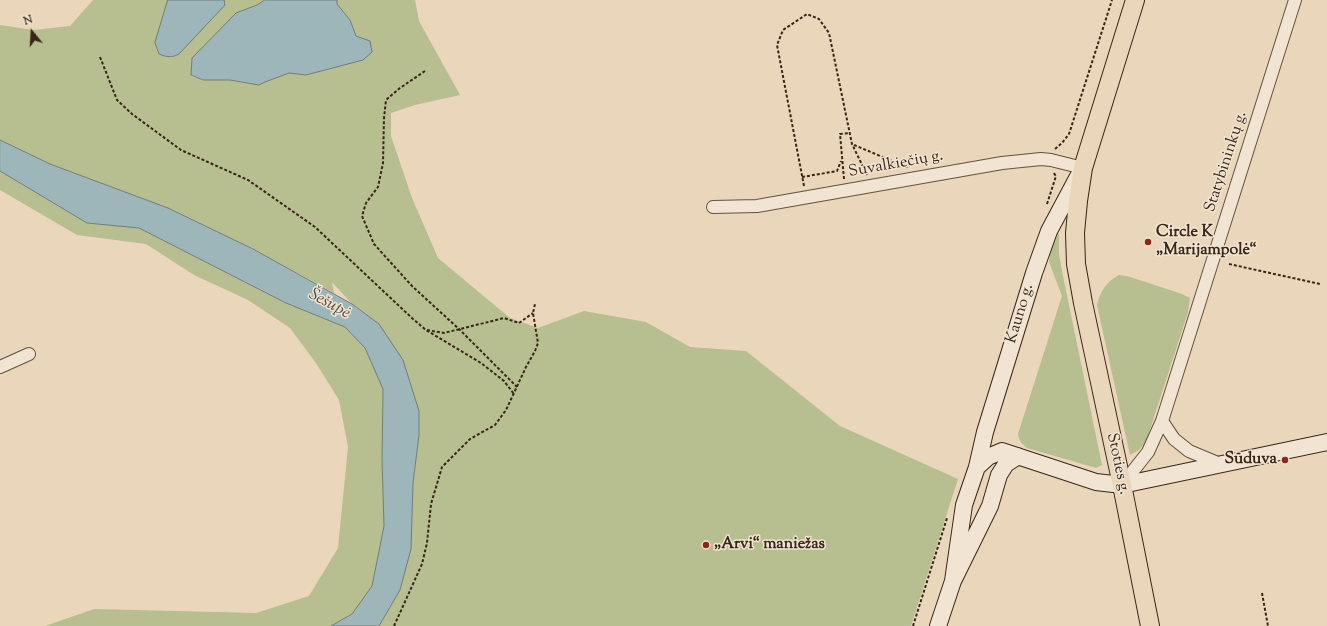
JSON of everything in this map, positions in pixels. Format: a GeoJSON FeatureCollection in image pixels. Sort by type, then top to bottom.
{"type":"FeatureCollection","features":[{"type":"Feature","properties":{"kind":"main road","name":"Kauno g."},"geometry":{"type":"LineString","coordinates":[[1082,303],[1076,264],[1075,233],[1083,168],[1136,0]]}},
{"type":"Feature","properties":{"kind":"main road","name":"Kauno g."},"geometry":{"type":"LineString","coordinates":[[953,580],[964,505],[989,417],[1034,273],[1049,231],[1083,168]]}},
{"type":"Feature","properties":{"kind":"main road","name":"Stoties g."},"geometry":{"type":"LineString","coordinates":[[1082,303],[1122,485],[1150,626]]}},
{"type":"Feature","properties":{"kind":"main road"},"geometry":{"type":"LineString","coordinates":[[976,467],[988,457],[1002,451],[1096,482],[1122,485],[1327,442]]}},
{"type":"Feature","properties":{"kind":"main road","name":"Kauno g."},"geometry":{"type":"LineString","coordinates":[[938,626],[953,580],[990,506],[999,475],[1006,464],[1018,456]]}},
{"type":"Feature","properties":{"kind":"street","name":"Statybininkų g."},"geometry":{"type":"LineString","coordinates":[[1122,485],[1148,452],[1162,421],[1295,0]]}},
{"type":"Feature","properties":{"kind":"street","name":"Suvalkiečių g."},"geometry":{"type":"LineString","coordinates":[[713,206],[757,206],[1018,161],[1041,159],[1051,160],[1083,168]]}},
{"type":"Feature","properties":{"kind":"street"},"geometry":{"type":"LineString","coordinates":[[0,367],[29,354]]}},
{"type":"Feature","properties":{"kind":"street"},"geometry":{"type":"LineString","coordinates":[[1162,421],[1174,440],[1189,451],[1220,464]]}},
{"type":"Feature","properties":{"kind":"path"},"geometry":{"type":"LineString","coordinates":[[804,187],[777,45],[783,30],[807,14],[819,19],[829,33],[852,144],[867,176]]}},
{"type":"Feature","properties":{"kind":"path"},"geometry":{"type":"LineString","coordinates":[[100,57],[117,100],[132,114],[181,150],[248,180],[315,227],[426,330],[481,363],[504,381],[514,394]]}},
{"type":"Feature","properties":{"kind":"path"},"geometry":{"type":"LineString","coordinates":[[425,71],[400,88],[386,100],[383,163],[378,187],[366,203],[362,216],[374,244],[412,286],[459,329],[517,387]]}},
{"type":"Feature","properties":{"kind":"path"},"geometry":{"type":"LineString","coordinates":[[844,180],[840,134],[850,132]]}},
{"type":"Feature","properties":{"kind":"path"},"geometry":{"type":"LineString","coordinates":[[852,144],[912,169]]}},
{"type":"Feature","properties":{"kind":"path"},"geometry":{"type":"LineString","coordinates":[[802,177],[837,171],[842,160]]}},
{"type":"Feature","properties":{"kind":"path"},"geometry":{"type":"LineString","coordinates":[[1229,264],[1320,284]]}},
{"type":"Feature","properties":{"kind":"path"},"geometry":{"type":"LineString","coordinates":[[394,626],[422,564],[427,542],[431,504],[442,467],[470,439],[495,425],[506,410],[526,367],[535,352],[538,343],[533,313],[534,304]]}},
{"type":"Feature","properties":{"kind":"path"},"geometry":{"type":"LineString","coordinates":[[426,330],[444,333],[504,318],[519,323],[533,313]]}},
{"type":"Feature","properties":{"kind":"path"},"geometry":{"type":"LineString","coordinates":[[1262,593],[1268,626]]}},
{"type":"Feature","properties":{"kind":"green space"},"geometry":{"type":"Polygon","coordinates":[[[93,0],[265,0],[257,5],[236,13],[192,58],[191,76],[203,80],[230,80],[259,85],[289,73],[306,75],[356,36],[350,20],[337,4],[337,0],[415,0],[419,21],[460,95],[415,105],[391,113],[391,136],[412,198],[438,258],[510,318],[538,328],[584,311],[646,322],[690,347],[746,351],[840,426],[958,479],[911,626],[379,626],[400,590],[419,435],[379,324],[352,304],[332,282],[334,293],[253,249],[168,208],[50,164],[0,140],[0,25],[33,30],[70,26],[93,0]]]}},
{"type":"Feature","properties":{"kind":"green space"},"geometry":{"type":"Polygon","coordinates":[[[0,171],[87,223],[139,228],[286,303],[345,327],[365,348],[383,389],[382,459],[384,526],[372,586],[352,614],[331,626],[45,626],[94,609],[256,613],[309,596],[338,548],[348,447],[339,400],[316,363],[290,328],[248,300],[194,275],[146,244],[77,235],[0,190],[0,171]]]}},
{"type":"Feature","properties":{"kind":"green space"},"geometry":{"type":"Polygon","coordinates":[[[1055,233],[1059,234],[1059,254],[1063,276],[1102,465],[1096,468],[1027,448],[1019,439],[1018,434],[1062,296],[1049,262],[1051,246],[1055,233]]]}},
{"type":"Feature","properties":{"kind":"green space"},"geometry":{"type":"Polygon","coordinates":[[[1119,275],[1127,276],[1190,298],[1188,312],[1146,442],[1139,450],[1130,455],[1097,305],[1104,288],[1110,281],[1119,275]]]}},
{"type":"Feature","properties":{"kind":"water"},"geometry":{"type":"Polygon","coordinates":[[[168,0],[224,0],[225,5],[179,54],[169,57],[159,54],[155,43],[168,0]]]}},
{"type":"Feature","properties":{"kind":"water"},"geometry":{"type":"Polygon","coordinates":[[[265,0],[337,0],[337,4],[350,20],[356,36],[370,41],[372,52],[363,60],[306,75],[289,73],[259,85],[230,80],[203,80],[191,75],[192,58],[236,13],[257,5],[265,0]]]}},
{"type":"Feature","properties":{"kind":"water","name":"Šešupė"},"geometry":{"type":"Polygon","coordinates":[[[0,140],[50,164],[168,208],[253,249],[352,304],[379,324],[403,360],[419,411],[419,435],[413,483],[411,549],[400,590],[379,626],[331,626],[352,614],[372,586],[384,526],[382,459],[383,389],[365,348],[345,327],[286,303],[139,228],[87,223],[0,171],[0,140]]]}},
{"type":"Feature","properties":{"kind":"place","name":"Circle K „Marijampolė“"},"geometry":{"type":"Point","coordinates":[1148,242]}},
{"type":"Feature","properties":{"kind":"place","name":"Sūduva"},"geometry":{"type":"Point","coordinates":[1285,460]}},
{"type":"Feature","properties":{"kind":"place","name":"„Arvi“ maniežas"},"geometry":{"type":"Point","coordinates":[706,545]}}]}
